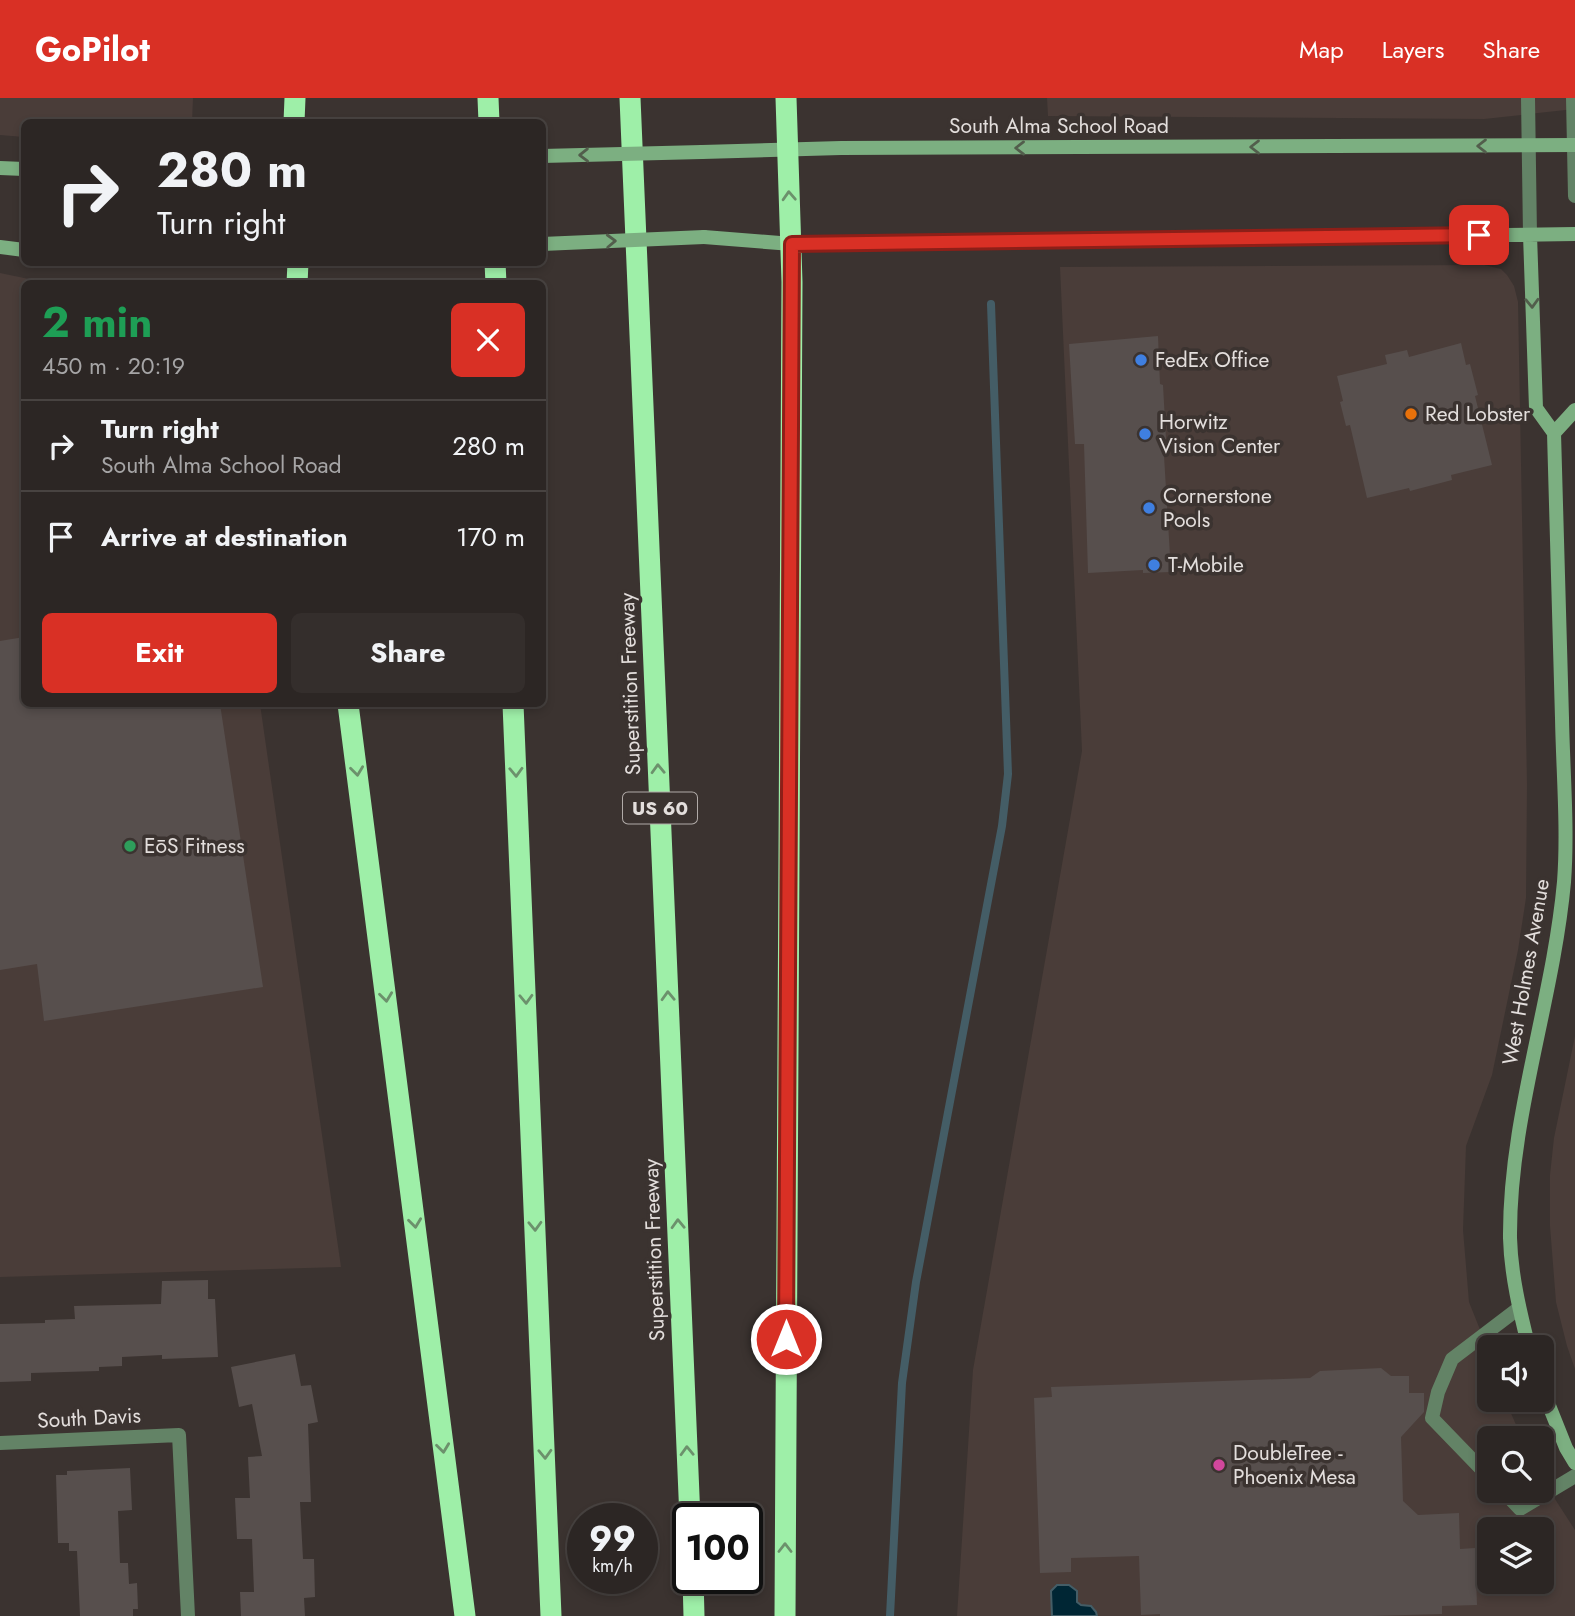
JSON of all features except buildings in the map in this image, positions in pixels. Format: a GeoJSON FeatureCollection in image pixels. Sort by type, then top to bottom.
{"type":"FeatureCollection","features":[{"type":"Feature","properties":{"kind":"highway"},"geometry":{"type":"LineString","coordinates":[[294,119],[295,98]]}},
{"type":"Feature","properties":{"kind":"highway"},"geometry":{"type":"LineString","coordinates":[[488,98],[489,119]]}},
{"type":"Feature","properties":{"kind":"highway","name":"Superstition Freeway"},"geometry":{"type":"LineString","coordinates":[[629,98],[689,1503]]}},
{"type":"Feature","properties":{"kind":"highway"},"geometry":{"type":"LineString","coordinates":[[785,1616],[792,244],[786,98]]}},
{"type":"Feature","properties":{"kind":"highway"},"geometry":{"type":"LineString","coordinates":[[348,707],[465,1616]]}},
{"type":"Feature","properties":{"kind":"highway"},"geometry":{"type":"LineString","coordinates":[[513,707],[551,1616]]}},
{"type":"Feature","properties":{"kind":"highway"},"geometry":{"type":"LineString","coordinates":[[693,1594],[694,1616]]}},
{"type":"Feature","properties":{"kind":"main road","name":"South Alma School Road"},"geometry":{"type":"LineString","coordinates":[[546,156],[787,149],[1574,145]]}},
{"type":"Feature","properties":{"kind":"main road"},"geometry":{"type":"LineString","coordinates":[[0,168],[21,169]]}},
{"type":"Feature","properties":{"kind":"main road"},"geometry":{"type":"LineString","coordinates":[[546,244],[705,237],[792,244],[1575,234]]}},
{"type":"Feature","properties":{"kind":"main road"},"geometry":{"type":"LineString","coordinates":[[1530,235],[1536,408],[1554,433],[1575,410]]}},
{"type":"Feature","properties":{"kind":"main road"},"geometry":{"type":"LineString","coordinates":[[0,247],[21,250]]}},
{"type":"Feature","properties":{"kind":"main road","name":"West Holmes Avenue"},"geometry":{"type":"LineString","coordinates":[[1526,1335],[1519,1308],[1510,1238],[1517,1152],[1558,929],[1564,880],[1554,433]]}},
{"type":"Feature","properties":{"kind":"main road"},"geometry":{"type":"LineString","coordinates":[[1552,1412],[1575,1464]]}},
{"type":"Feature","properties":{"kind":"street"},"geometry":{"type":"LineString","coordinates":[[1528,98],[1530,235]]}},
{"type":"Feature","properties":{"kind":"street"},"geometry":{"type":"LineString","coordinates":[[1573,98],[1575,196]]}},
{"type":"Feature","properties":{"kind":"street"},"geometry":{"type":"LineString","coordinates":[[1477,1465],[1432,1418],[1438,1392],[1452,1359],[1519,1308]]}},
{"type":"Feature","properties":{"kind":"street","name":"South Davis"},"geometry":{"type":"LineString","coordinates":[[0,1443],[179,1435],[188,1616]]}},
{"type":"Feature","properties":{"kind":"street"},"geometry":{"type":"LineString","coordinates":[[1554,1489],[1575,1476]]}},
{"type":"Feature","properties":{"kind":"street"},"geometry":{"type":"LineString","coordinates":[[1514,1503],[1520,1509],[1530,1503]]}},
{"type":"Feature","properties":{"kind":"shaded area"},"geometry":{"type":"Polygon","coordinates":[[[0,98],[193,98],[192,119],[21,119],[21,137],[0,135],[0,98]]]}},
{"type":"Feature","properties":{"kind":"shaded area"},"geometry":{"type":"Polygon","coordinates":[[[1047,98],[1575,98],[1575,109],[1484,119],[1048,116],[1047,98]]]}},
{"type":"Feature","properties":{"kind":"shaded area"},"geometry":{"type":"Polygon","coordinates":[[[1484,265],[1501,269],[1514,286],[1518,302],[1527,784],[1526,898],[1492,1075],[1466,1146],[1463,1230],[1469,1302],[1482,1335],[1477,1335],[1477,1412],[1510,1412],[1517,1426],[1477,1426],[1477,1503],[1554,1503],[1554,1498],[1575,1530],[1575,1616],[957,1616],[973,1370],[1082,751],[1060,267],[1484,265]]]}},
{"type":"Feature","properties":{"kind":"shaded area"},"geometry":{"type":"Polygon","coordinates":[[[0,273],[34,280],[21,280],[21,707],[260,707],[341,1267],[0,1277],[0,273]]]}},
{"type":"Feature","properties":{"kind":"shaded area"},"geometry":{"type":"Polygon","coordinates":[[[1575,1036],[1575,1369],[1556,1302],[1550,1226],[1550,1175],[1554,1138],[1575,1036]]]}},
{"type":"Feature","properties":{"kind":"water"},"geometry":{"type":"Polygon","coordinates":[[[1057,1585],[1069,1585],[1077,1591],[1077,1602],[1091,1606],[1097,1616],[1052,1616],[1051,1591],[1057,1585]]]}},
{"type":"Feature","properties":{"kind":"waterway"},"geometry":{"type":"LineString","coordinates":[[890,1616],[902,1383],[916,1282],[1002,826],[1008,774],[991,304]]}},
{"type":"Feature","properties":{"kind":"place","name":"FedEx Office"},"geometry":{"type":"Point","coordinates":[1141,360]}},
{"type":"Feature","properties":{"kind":"place","name":"Red Lobster"},"geometry":{"type":"Point","coordinates":[1411,414]}},
{"type":"Feature","properties":{"kind":"place","name":"Horwitz Vision Center"},"geometry":{"type":"Point","coordinates":[1145,434]}},
{"type":"Feature","properties":{"kind":"place","name":"Cornerstone Pools"},"geometry":{"type":"Point","coordinates":[1149,508]}},
{"type":"Feature","properties":{"kind":"place","name":"T-Mobile"},"geometry":{"type":"Point","coordinates":[1154,565]}},
{"type":"Feature","properties":{"kind":"place","name":"EōS Fitness"},"geometry":{"type":"Point","coordinates":[130,846]}},
{"type":"Feature","properties":{"kind":"place","name":"DoubleTree - Phoenix Mesa"},"geometry":{"type":"Point","coordinates":[1219,1465]}},
{"type":"Feature","properties":{"kind":"route"},"geometry":{"type":"LineString","coordinates":[[786,1339],[792,244],[1479,235]]}}]}
